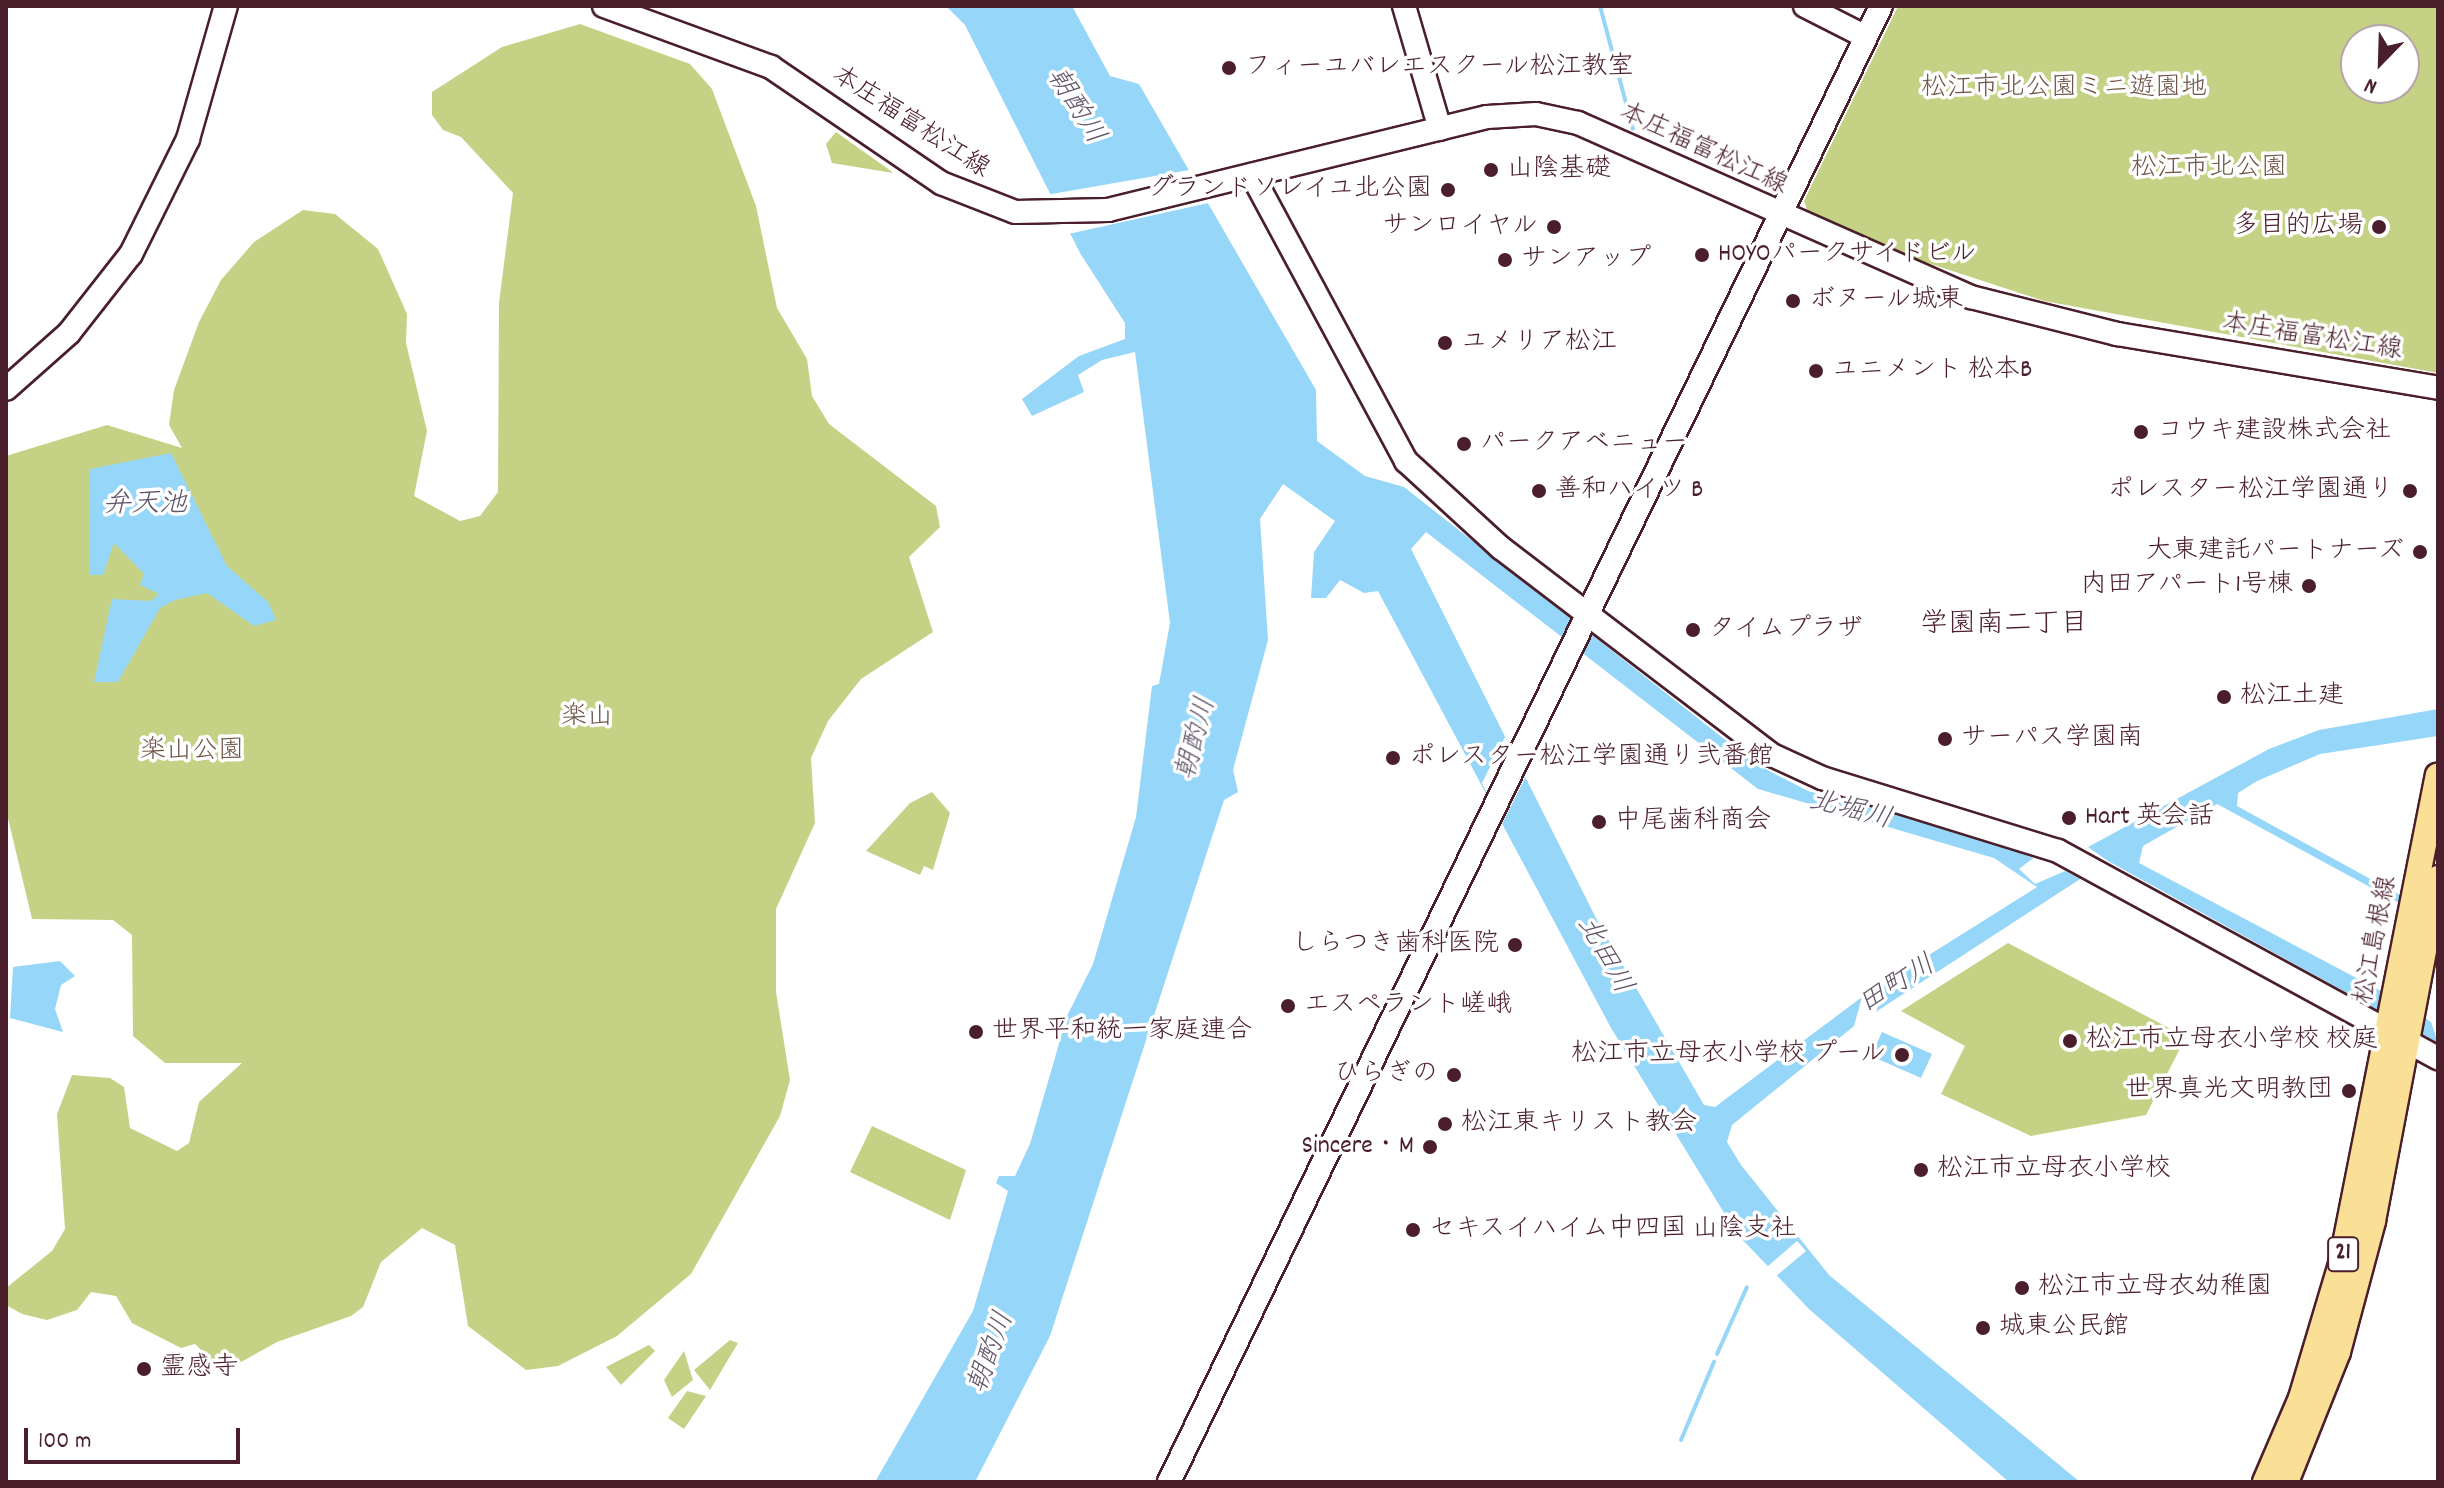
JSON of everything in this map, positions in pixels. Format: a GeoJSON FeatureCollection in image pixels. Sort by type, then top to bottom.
{"type":"FeatureCollection","features":[{"type":"Feature","properties":{"kind":"main road","name":"松江島根線"},"geometry":{"type":"LineString","coordinates":[[2286,1482],[2357,1284],[2438,776]]}},
{"type":"Feature","properties":{"kind":"main road","name":"松江島根線"},"geometry":{"type":"LineString","coordinates":[[2265,1482],[2324,1332],[2438,878]]}},
{"type":"Feature","properties":{"kind":"street"},"geometry":{"type":"LineString","coordinates":[[6,389],[69,333],[137,244],[188,139],[226,6]]}},
{"type":"Feature","properties":{"kind":"street","name":"本庄福富松江線"},"geometry":{"type":"LineString","coordinates":[[604,6],[744,54],[812,91],[959,193],[1042,215],[1108,210],[1440,129],[1536,114],[1578,123],[1781,218],[1971,297],[2117,334],[2438,388]]}},
{"type":"Feature","properties":{"kind":"street"},"geometry":{"type":"LineString","coordinates":[[1404,6],[1440,129]]}},
{"type":"Feature","properties":{"kind":"street"},"geometry":{"type":"LineString","coordinates":[[1805,6],[1866,37]]}},
{"type":"Feature","properties":{"kind":"street"},"geometry":{"type":"LineString","coordinates":[[1169,1482],[1881,6]]}},
{"type":"Feature","properties":{"kind":"street"},"geometry":{"type":"LineString","coordinates":[[1252,175],[1406,461],[1501,548],[1585,616],[1772,755],[1822,778],[2069,856],[2400,1020],[2438,1058]]}},
{"type":"Feature","properties":{"kind":"green space","name":"松江市北公園"},"geometry":{"type":"Polygon","coordinates":[[[1898,6],[2438,6],[2438,373],[2044,301],[1882,248],[1808,213],[1804,201],[1898,6]]]}},
{"type":"Feature","properties":{"kind":"green space","name":"楽山"},"geometry":{"type":"Polygon","coordinates":[[[580,24],[690,64],[712,89],[756,206],[777,308],[807,359],[812,396],[829,424],[936,506],[940,527],[909,557],[933,632],[861,679],[828,721],[811,758],[815,823],[776,909],[776,992],[790,1080],[780,1116],[691,1274],[617,1336],[558,1366],[526,1370],[468,1326],[455,1245],[422,1228],[381,1262],[363,1307],[351,1316],[277,1342],[223,1372],[195,1344],[181,1348],[132,1323],[116,1296],[91,1292],[77,1310],[47,1320],[22,1314],[6,1305],[6,1288],[52,1251],[65,1229],[57,1114],[72,1075],[110,1078],[124,1087],[130,1128],[177,1151],[189,1143],[199,1102],[242,1063],[165,1063],[133,1036],[132,935],[113,920],[32,919],[6,810],[6,456],[107,425],[182,448],[169,425],[174,390],[199,322],[221,280],[254,242],[303,210],[335,214],[378,249],[407,314],[406,343],[427,431],[414,496],[460,521],[480,516],[498,492],[499,303],[513,193],[461,137],[443,130],[432,115],[432,92],[502,47],[580,24]]]}},
{"type":"Feature","properties":{"kind":"green space"},"geometry":{"type":"Polygon","coordinates":[[[836,132],[893,173],[832,163],[826,144],[836,132]]]}},
{"type":"Feature","properties":{"kind":"green space"},"geometry":{"type":"Polygon","coordinates":[[[932,792],[950,813],[933,870],[924,866],[920,875],[866,851],[910,803],[932,792]]]}},
{"type":"Feature","properties":{"kind":"green space","name":"松江市立母衣小学校 校庭"},"geometry":{"type":"Polygon","coordinates":[[[2008,943],[2186,1037],[2146,1115],[2031,1136],[1941,1094],[1965,1046],[1901,1011],[2008,943]]]}},
{"type":"Feature","properties":{"kind":"green space"},"geometry":{"type":"Polygon","coordinates":[[[872,1126],[966,1170],[950,1220],[850,1172],[872,1126]]]}},
{"type":"Feature","properties":{"kind":"green space"},"geometry":{"type":"Polygon","coordinates":[[[730,1340],[738,1343],[710,1390],[694,1370],[730,1340]]]}},
{"type":"Feature","properties":{"kind":"green space"},"geometry":{"type":"Polygon","coordinates":[[[649,1345],[655,1351],[621,1385],[606,1367],[649,1345]]]}},
{"type":"Feature","properties":{"kind":"green space"},"geometry":{"type":"Polygon","coordinates":[[[684,1351],[693,1380],[672,1397],[664,1380],[684,1351]]]}},
{"type":"Feature","properties":{"kind":"green space"},"geometry":{"type":"Polygon","coordinates":[[[687,1391],[706,1396],[684,1429],[668,1418],[687,1391]]]}},
{"type":"Feature","properties":{"kind":"water"},"geometry":{"type":"Polygon","coordinates":[[[946,6],[1072,6],[1110,76],[1139,84],[1316,390],[1317,441],[1365,476],[1404,487],[1756,764],[1808,791],[1955,828],[2065,870],[2088,847],[2269,749],[2319,730],[2438,709],[2438,736],[2320,754],[2257,781],[2238,793],[2237,806],[2438,916],[2438,924],[2217,804],[2143,846],[2139,863],[2381,991],[2431,1022],[2438,1043],[2108,861],[1854,1026],[1732,1125],[1727,1142],[1741,1165],[1829,1275],[2080,1482],[2009,1482],[1810,1310],[1737,1234],[1611,1028],[1378,591],[1364,593],[1340,580],[1326,598],[1311,598],[1314,552],[1335,521],[1283,484],[1260,519],[1268,640],[1233,770],[1238,792],[1224,800],[1050,1336],[975,1482],[875,1482],[973,1311],[1008,1191],[996,1183],[999,1176],[1015,1176],[1030,1144],[1067,1016],[1093,964],[1136,817],[1152,686],[1159,684],[1170,623],[1135,352],[1102,360],[1078,375],[1084,392],[1032,416],[1022,399],[1079,356],[1125,339],[1125,323],[1080,253],[965,25],[946,6]],[[1426,532],[1411,549],[1598,922],[1704,1105],[1715,1107],[1862,997],[2037,887],[1994,858],[1758,789],[1426,532]]]}},
{"type":"Feature","properties":{"kind":"water","name":"弁天池"},"geometry":{"type":"Polygon","coordinates":[[[171,453],[227,566],[268,602],[276,620],[254,626],[207,593],[175,600],[160,608],[118,682],[94,682],[112,599],[151,601],[159,594],[140,585],[144,574],[114,543],[103,575],[89,575],[90,469],[171,453]]]}},
{"type":"Feature","properties":{"kind":"water"},"geometry":{"type":"Polygon","coordinates":[[[60,961],[75,976],[61,985],[55,1009],[63,1032],[10,1018],[13,967],[60,961]]]}},
{"type":"Feature","properties":{"kind":"water","name":"松江市立母衣小学校 プール"},"geometry":{"type":"Polygon","coordinates":[[[1882,1032],[1932,1054],[1921,1078],[1871,1056],[1882,1032]]]}},
{"type":"Feature","properties":{"kind":"pier"},"geometry":{"type":"Polygon","coordinates":[[[1195,169],[1213,202],[1073,233],[1066,234],[1046,195],[1195,169]]]}},
{"type":"Feature","properties":{"kind":"pier"},"geometry":{"type":"Polygon","coordinates":[[[1505,737],[1525,778],[1502,824],[1482,783],[1505,737]]]}},
{"type":"Feature","properties":{"kind":"pier"},"geometry":{"type":"Polygon","coordinates":[[[2088,847],[2108,861],[2081,879],[2065,871],[2035,884],[2019,869],[2036,856],[2065,870],[2088,847]]]}},
{"type":"Feature","properties":{"kind":"pier"},"geometry":{"type":"Polygon","coordinates":[[[1884,983],[1875,1016],[1854,1026],[1862,997],[1884,983]]]}},
{"type":"Feature","properties":{"kind":"pier"},"geometry":{"type":"Polygon","coordinates":[[[1797,1241],[1806,1251],[1775,1277],[1767,1267],[1797,1241]]]}},
{"type":"Feature","properties":{"kind":"waterway"},"geometry":{"type":"LineString","coordinates":[[1600,6],[1633,129]]}},
{"type":"Feature","properties":{"kind":"waterway"},"geometry":{"type":"LineString","coordinates":[[1717,1354],[1747,1287]]}},
{"type":"Feature","properties":{"kind":"waterway"},"geometry":{"type":"LineString","coordinates":[[1681,1440],[1714,1362]]}},
{"type":"Feature","properties":{"kind":"place","name":"フィーユバレエスクール松江教室"},"geometry":{"type":"Point","coordinates":[1229,68]}},
{"type":"Feature","properties":{"kind":"place","name":"山陰基礎"},"geometry":{"type":"Point","coordinates":[1491,170]}},
{"type":"Feature","properties":{"kind":"place","name":"グランドソレイユ北公園"},"geometry":{"type":"Point","coordinates":[1448,190]}},
{"type":"Feature","properties":{"kind":"place","name":"サンロイヤル"},"geometry":{"type":"Point","coordinates":[1554,227]}},
{"type":"Feature","properties":{"kind":"place","name":"多目的広場"},"geometry":{"type":"Point","coordinates":[2379,227]}},
{"type":"Feature","properties":{"kind":"place","name":"HOYOパークサイドビル"},"geometry":{"type":"Point","coordinates":[1702,255]}},
{"type":"Feature","properties":{"kind":"place","name":"サンアップ"},"geometry":{"type":"Point","coordinates":[1505,260]}},
{"type":"Feature","properties":{"kind":"place","name":"ボヌール城東"},"geometry":{"type":"Point","coordinates":[1793,301]}},
{"type":"Feature","properties":{"kind":"place","name":"ユメリア松江"},"geometry":{"type":"Point","coordinates":[1445,343]}},
{"type":"Feature","properties":{"kind":"place","name":"ユニメント 松本B"},"geometry":{"type":"Point","coordinates":[1816,371]}},
{"type":"Feature","properties":{"kind":"place","name":"コウキ建設株式会社"},"geometry":{"type":"Point","coordinates":[2141,432]}},
{"type":"Feature","properties":{"kind":"place","name":"パークアベニュー"},"geometry":{"type":"Point","coordinates":[1464,444]}},
{"type":"Feature","properties":{"kind":"place","name":"善和ハイツ B"},"geometry":{"type":"Point","coordinates":[1539,491]}},
{"type":"Feature","properties":{"kind":"place","name":"ポレスター松江学園通り"},"geometry":{"type":"Point","coordinates":[2410,491]}},
{"type":"Feature","properties":{"kind":"place","name":"大東建託パートナーズ"},"geometry":{"type":"Point","coordinates":[2420,552]}},
{"type":"Feature","properties":{"kind":"place","name":"内田アパート1号棟"},"geometry":{"type":"Point","coordinates":[2309,586]}},
{"type":"Feature","properties":{"kind":"place","name":"タイムプラザ"},"geometry":{"type":"Point","coordinates":[1693,630]}},
{"type":"Feature","properties":{"kind":"place","name":"松江土建"},"geometry":{"type":"Point","coordinates":[2224,697]}},
{"type":"Feature","properties":{"kind":"place","name":"サーパス学園南"},"geometry":{"type":"Point","coordinates":[1945,739]}},
{"type":"Feature","properties":{"kind":"place","name":"ポレスター松江学園通り弐番館"},"geometry":{"type":"Point","coordinates":[1393,758]}},
{"type":"Feature","properties":{"kind":"place","name":"Hart 英会話"},"geometry":{"type":"Point","coordinates":[2069,818]}},
{"type":"Feature","properties":{"kind":"place","name":"中尾歯科商会"},"geometry":{"type":"Point","coordinates":[1599,822]}},
{"type":"Feature","properties":{"kind":"place","name":"しらつき歯科医院"},"geometry":{"type":"Point","coordinates":[1515,945]}},
{"type":"Feature","properties":{"kind":"place","name":"エスペラント嵯峨"},"geometry":{"type":"Point","coordinates":[1288,1006]}},
{"type":"Feature","properties":{"kind":"place","name":"世界平和統一家庭連合"},"geometry":{"type":"Point","coordinates":[976,1032]}},
{"type":"Feature","properties":{"kind":"place","name":"松江市立母衣小学校 校庭"},"geometry":{"type":"Point","coordinates":[2070,1041]}},
{"type":"Feature","properties":{"kind":"place","name":"松江市立母衣小学校 プール"},"geometry":{"type":"Point","coordinates":[1902,1055]}},
{"type":"Feature","properties":{"kind":"place","name":"ひらぎの"},"geometry":{"type":"Point","coordinates":[1454,1075]}},
{"type":"Feature","properties":{"kind":"place","name":"世界真光文明教団"},"geometry":{"type":"Point","coordinates":[2349,1091]}},
{"type":"Feature","properties":{"kind":"place","name":"松江東キリスト教会"},"geometry":{"type":"Point","coordinates":[1445,1124]}},
{"type":"Feature","properties":{"kind":"place","name":"Sincere・M"},"geometry":{"type":"Point","coordinates":[1430,1147]}},
{"type":"Feature","properties":{"kind":"place","name":"松江市立母衣小学校"},"geometry":{"type":"Point","coordinates":[1921,1170]}},
{"type":"Feature","properties":{"kind":"place","name":"セキスイハイム中四国 山陰支社"},"geometry":{"type":"Point","coordinates":[1413,1230]}},
{"type":"Feature","properties":{"kind":"place","name":"松江市立母衣幼稚園"},"geometry":{"type":"Point","coordinates":[2022,1288]}},
{"type":"Feature","properties":{"kind":"place","name":"城東公民館"},"geometry":{"type":"Point","coordinates":[1983,1328]}},
{"type":"Feature","properties":{"kind":"place","name":"霊感寺"},"geometry":{"type":"Point","coordinates":[144,1369]}},
{"type":"Feature","properties":{"kind":"district","name":"学園南二丁目"},"geometry":{"type":"Point","coordinates":[2004,626]}},
{"type":"Feature","properties":{"kind":"park label","name":"松江市北公園ミニ遊園地"},"geometry":{"type":"Point","coordinates":[2064,89]}},
{"type":"Feature","properties":{"kind":"park label","name":"楽山公園"},"geometry":{"type":"Point","coordinates":[192,752]}},
{"type":"Feature","properties":{"kind":"water label","name":"朝酌川"},"geometry":{"type":"Point","coordinates":[1074,107]}},
{"type":"Feature","properties":{"kind":"water label","name":"朝酌川"},"geometry":{"type":"Point","coordinates":[1198,739]}},
{"type":"Feature","properties":{"kind":"water label","name":"北堀川"},"geometry":{"type":"Point","coordinates":[1850,812]}},
{"type":"Feature","properties":{"kind":"water label","name":"北田川"},"geometry":{"type":"Point","coordinates":[1603,956]}},
{"type":"Feature","properties":{"kind":"water label","name":"田町川"},"geometry":{"type":"Point","coordinates":[1898,986]}},
{"type":"Feature","properties":{"kind":"water label","name":"朝酌川"},"geometry":{"type":"Point","coordinates":[993,1353]}}]}
